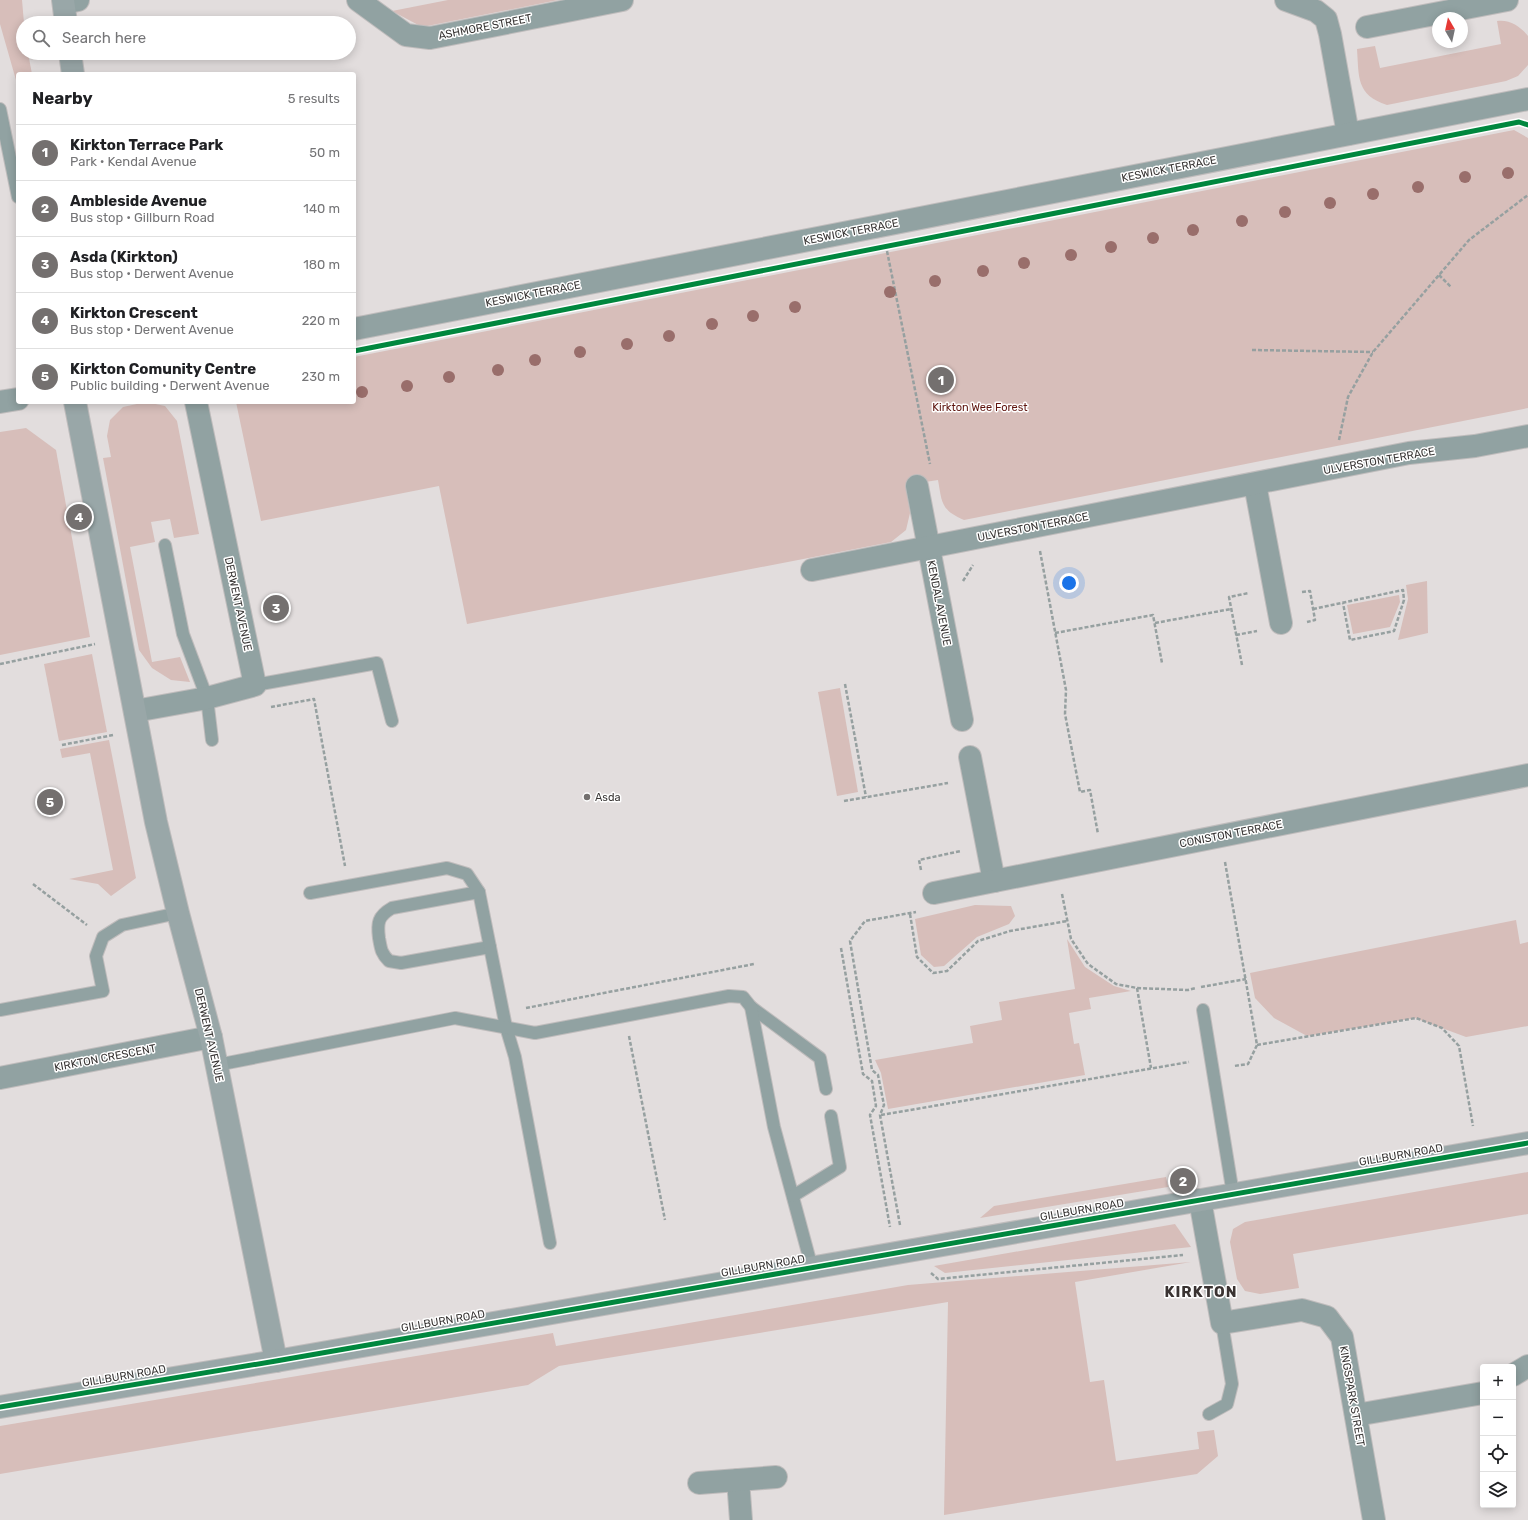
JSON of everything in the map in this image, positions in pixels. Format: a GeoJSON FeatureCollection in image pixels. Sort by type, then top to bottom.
{"type":"FeatureCollection","features":[{"type":"Feature","properties":{"kind":"street","name":"ASHMORE STREET"},"geometry":{"type":"LineString","coordinates":[[358,0],[406,35],[430,38],[622,0]]}},
{"type":"Feature","properties":{"kind":"street"},"geometry":{"type":"LineString","coordinates":[[1286,0],[1316,11],[1326,19],[1348,134]]}},
{"type":"Feature","properties":{"kind":"street"},"geometry":{"type":"LineString","coordinates":[[1367,27],[1507,0]]}},
{"type":"Feature","properties":{"kind":"street"},"geometry":{"type":"LineString","coordinates":[[71,60],[73,72]]}},
{"type":"Feature","properties":{"kind":"street","name":"KESWICK TERRACE"},"geometry":{"type":"LineString","coordinates":[[356,329],[1528,99]]}},
{"type":"Feature","properties":{"kind":"street"},"geometry":{"type":"LineString","coordinates":[[0,402],[16,399]]}},
{"type":"Feature","properties":{"kind":"street","name":"DERWENT AVENUE"},"geometry":{"type":"LineString","coordinates":[[76,404],[156,822],[178,913],[211,1037],[276,1361]]}},
{"type":"Feature","properties":{"kind":"street","name":"DERWENT AVENUE"},"geometry":{"type":"LineString","coordinates":[[196,404],[255,685]]}},
{"type":"Feature","properties":{"kind":"street","name":"ULVERSTON TERRACE"},"geometry":{"type":"LineString","coordinates":[[812,570],[1409,453],[1475,446],[1528,436]]}},
{"type":"Feature","properties":{"kind":"street"},"geometry":{"type":"LineString","coordinates":[[1255,484],[1281,623]]}},
{"type":"Feature","properties":{"kind":"street","name":"KENDAL AVENUE"},"geometry":{"type":"LineString","coordinates":[[917,486],[962,720]]}},
{"type":"Feature","properties":{"kind":"street"},"geometry":{"type":"LineString","coordinates":[[137,720],[255,685]]}},
{"type":"Feature","properties":{"kind":"street"},"geometry":{"type":"LineString","coordinates":[[970,757],[994,881]]}},
{"type":"Feature","properties":{"kind":"street","name":"CONISTON TERRACE"},"geometry":{"type":"LineString","coordinates":[[934,893],[1528,775]]}},
{"type":"Feature","properties":{"kind":"street","name":"KIRKTON CRESCENT"},"geometry":{"type":"LineString","coordinates":[[0,1078],[211,1037]]}},
{"type":"Feature","properties":{"kind":"street","name":"GILLBURN ROAD"},"geometry":{"type":"LineString","coordinates":[[0,1407],[276,1361],[1528,1143]]}},
{"type":"Feature","properties":{"kind":"street"},"geometry":{"type":"LineString","coordinates":[[1200,1200],[1222,1323]]}},
{"type":"Feature","properties":{"kind":"street","name":"KINGSPARK STREET"},"geometry":{"type":"LineString","coordinates":[[1222,1323],[1302,1310],[1327,1317],[1342,1337],[1374,1520]]}},
{"type":"Feature","properties":{"kind":"street"},"geometry":{"type":"LineString","coordinates":[[1516,1373],[1528,1366]]}},
{"type":"Feature","properties":{"kind":"street"},"geometry":{"type":"LineString","coordinates":[[1356,1415],[1480,1394]]}},
{"type":"Feature","properties":{"kind":"street"},"geometry":{"type":"LineString","coordinates":[[699,1483],[776,1477]]}},
{"type":"Feature","properties":{"kind":"street"},"geometry":{"type":"LineString","coordinates":[[738,1480],[741,1520]]}},
{"type":"Feature","properties":{"kind":"lane"},"geometry":{"type":"LineString","coordinates":[[0,109],[16,188]]}},
{"type":"Feature","properties":{"kind":"lane"},"geometry":{"type":"LineString","coordinates":[[165,545],[183,634],[207,698],[212,740]]}},
{"type":"Feature","properties":{"kind":"lane"},"geometry":{"type":"LineString","coordinates":[[255,685],[376,663],[392,720]]}},
{"type":"Feature","properties":{"kind":"lane"},"geometry":{"type":"LineString","coordinates":[[310,892],[447,868],[467,874],[479,892],[506,1027],[515,1057],[550,1243]]}},
{"type":"Feature","properties":{"kind":"lane"},"geometry":{"type":"LineString","coordinates":[[479,892],[392,908],[384,912],[379,920],[378,928],[382,953],[389,962],[401,963],[490,946]]}},
{"type":"Feature","properties":{"kind":"lane"},"geometry":{"type":"LineString","coordinates":[[0,1010],[103,991],[96,956],[103,937],[122,925],[178,913]]}},
{"type":"Feature","properties":{"kind":"lane"},"geometry":{"type":"LineString","coordinates":[[217,1065],[455,1018],[535,1033],[729,996],[742,997],[751,1007],[820,1058],[826,1089]]}},
{"type":"Feature","properties":{"kind":"lane"},"geometry":{"type":"LineString","coordinates":[[751,1007],[774,1127],[812,1268]]}},
{"type":"Feature","properties":{"kind":"lane"},"geometry":{"type":"LineString","coordinates":[[1203,1010],[1233,1194]]}},
{"type":"Feature","properties":{"kind":"lane"},"geometry":{"type":"LineString","coordinates":[[793,1196],[840,1167],[831,1116]]}},
{"type":"Feature","properties":{"kind":"lane"},"geometry":{"type":"LineString","coordinates":[[1208,1414],[1227,1404],[1232,1384],[1222,1323]]}},
{"type":"Feature","properties":{"kind":"path"},"geometry":{"type":"LineString","coordinates":[[1343,466],[1339,440],[1348,397],[1373,352],[1469,240],[1528,195]]}},
{"type":"Feature","properties":{"kind":"path"},"geometry":{"type":"LineString","coordinates":[[882,226],[933,480],[917,486]]}},
{"type":"Feature","properties":{"kind":"path"},"geometry":{"type":"LineString","coordinates":[[1439,275],[1451,287]]}},
{"type":"Feature","properties":{"kind":"path"},"geometry":{"type":"LineString","coordinates":[[1252,350],[1373,352]]}},
{"type":"Feature","properties":{"kind":"path"},"geometry":{"type":"LineString","coordinates":[[1035,527],[1066,690],[1065,714],[1080,792],[1090,790],[1103,859]]}},
{"type":"Feature","properties":{"kind":"path"},"geometry":{"type":"LineString","coordinates":[[941,612],[994,535]]}},
{"type":"Feature","properties":{"kind":"path"},"geometry":{"type":"LineString","coordinates":[[1242,665],[1229,597],[1274,588]]}},
{"type":"Feature","properties":{"kind":"path"},"geometry":{"type":"LineString","coordinates":[[1313,609],[1403,590],[1404,600],[1394,631],[1350,640],[1343,603]]}},
{"type":"Feature","properties":{"kind":"path"},"geometry":{"type":"LineString","coordinates":[[1155,623],[1231,608]]}},
{"type":"Feature","properties":{"kind":"path"},"geometry":{"type":"LineString","coordinates":[[1055,633],[1153,615],[1162,663]]}},
{"type":"Feature","properties":{"kind":"path"},"geometry":{"type":"LineString","coordinates":[[0,664],[121,639]]}},
{"type":"Feature","properties":{"kind":"path"},"geometry":{"type":"LineString","coordinates":[[845,684],[866,797]]}},
{"type":"Feature","properties":{"kind":"path"},"geometry":{"type":"LineString","coordinates":[[62,745],[137,720]]}},
{"type":"Feature","properties":{"kind":"path"},"geometry":{"type":"LineString","coordinates":[[844,802],[974,778]]}},
{"type":"Feature","properties":{"kind":"path"},"geometry":{"type":"LineString","coordinates":[[1212,1070],[1248,1064],[1257,1045],[1220,836]]}},
{"type":"Feature","properties":{"kind":"path"},"geometry":{"type":"LineString","coordinates":[[1057,868],[1071,938],[1088,964],[1116,984],[1137,988],[1188,990],[1246,979]]}},
{"type":"Feature","properties":{"kind":"path"},"geometry":{"type":"LineString","coordinates":[[33,884],[103,937]]}},
{"type":"Feature","properties":{"kind":"path"},"geometry":{"type":"LineString","coordinates":[[900,1253],[880,1115],[884,1105],[878,1075],[872,1070],[850,941],[865,921],[922,911]]}},
{"type":"Feature","properties":{"kind":"path"},"geometry":{"type":"LineString","coordinates":[[910,914],[917,957],[933,973],[947,971],[978,941],[1010,931],[1067,921]]}},
{"type":"Feature","properties":{"kind":"path"},"geometry":{"type":"LineString","coordinates":[[841,948],[863,1074],[872,1081],[876,1106],[870,1115],[900,1253],[938,1279],[1209,1252]]}},
{"type":"Feature","properties":{"kind":"path"},"geometry":{"type":"LineString","coordinates":[[1137,988],[1151,1068]]}},
{"type":"Feature","properties":{"kind":"path"},"geometry":{"type":"LineString","coordinates":[[620,990],[665,1220]]}},
{"type":"Feature","properties":{"kind":"path"},"geometry":{"type":"LineString","coordinates":[[1257,1045],[1416,1018],[1442,1028],[1459,1046],[1477,1152]]}},
{"type":"Feature","properties":{"kind":"path"},"geometry":{"type":"LineString","coordinates":[[880,1115],[1210,1058]]}},
{"type":"Feature","properties":{"kind":"path"},"geometry":{"type":"LineString","coordinates":[[876,1106],[884,1105]]}},
{"type":"Feature","properties":{"kind":"green space"},"geometry":{"type":"Polygon","coordinates":[[[0,0],[22,0],[23,16],[16,16],[16,60],[29,60],[32,72],[16,72],[16,80],[0,24],[0,0]]]}},
{"type":"Feature","properties":{"kind":"green space"},"geometry":{"type":"Polygon","coordinates":[[[448,0],[558,0],[422,27],[392,11],[448,0]]]}},
{"type":"Feature","properties":{"kind":"green space"},"geometry":{"type":"Polygon","coordinates":[[[1497,21],[1511,22],[1528,36],[1528,65],[1518,76],[1506,81],[1387,105],[1370,96],[1361,84],[1357,49],[1375,46],[1380,68],[1501,44],[1497,21]]]}},
{"type":"Feature","properties":{"kind":"green space","name":"Kirkton Wee Forest"},"geometry":{"type":"Polygon","coordinates":[[[1514,130],[1528,138],[1528,408],[964,520],[951,513],[944,505],[938,480],[906,485],[910,513],[906,530],[891,542],[467,624],[439,486],[261,521],[236,404],[356,404],[356,357],[1514,130]]]}},
{"type":"Feature","properties":{"kind":"green space"},"geometry":{"type":"Polygon","coordinates":[[[137,404],[156,404],[165,406],[177,421],[199,534],[174,538],[170,519],[151,522],[155,542],[130,547],[152,662],[180,657],[190,682],[171,680],[152,668],[139,650],[103,458],[111,457],[107,436],[110,420],[123,407],[137,404]]]}},
{"type":"Feature","properties":{"kind":"green space"},"geometry":{"type":"Polygon","coordinates":[[[26,428],[56,450],[90,637],[0,655],[0,432],[26,428]]]}},
{"type":"Feature","properties":{"kind":"green space"},"geometry":{"type":"Polygon","coordinates":[[[1427,581],[1428,633],[1398,640],[1408,599],[1406,585],[1427,581]]]}},
{"type":"Feature","properties":{"kind":"green space"},"geometry":{"type":"Polygon","coordinates":[[[1399,595],[1400,602],[1390,627],[1353,634],[1347,605],[1399,595]]]}},
{"type":"Feature","properties":{"kind":"green space"},"geometry":{"type":"Polygon","coordinates":[[[92,654],[107,732],[59,741],[44,664],[92,654]]]}},
{"type":"Feature","properties":{"kind":"green space"},"geometry":{"type":"Polygon","coordinates":[[[840,688],[858,792],[837,796],[818,692],[840,688]]]}},
{"type":"Feature","properties":{"kind":"green space"},"geometry":{"type":"Polygon","coordinates":[[[109,740],[136,878],[111,896],[98,884],[69,879],[113,870],[90,753],[62,758],[60,749],[109,740]]]}},
{"type":"Feature","properties":{"kind":"green space"},"geometry":{"type":"Polygon","coordinates":[[[975,905],[1011,906],[1015,916],[1009,924],[977,937],[944,966],[934,967],[921,955],[915,919],[975,905]]]}},
{"type":"Feature","properties":{"kind":"green space"},"geometry":{"type":"Polygon","coordinates":[[[1516,920],[1520,944],[1528,942],[1528,1026],[1466,1037],[1415,1018],[1307,1036],[1274,1018],[1255,998],[1250,973],[1516,920]]]}},
{"type":"Feature","properties":{"kind":"green space"},"geometry":{"type":"Polygon","coordinates":[[[1067,939],[1085,967],[1114,986],[1131,991],[1089,998],[1091,1009],[1069,1013],[1074,1044],[1079,1043],[1085,1075],[888,1109],[881,1073],[875,1060],[973,1043],[970,1026],[1002,1020],[999,1002],[1075,989],[1067,939]]]}},
{"type":"Feature","properties":{"kind":"green space"},"geometry":{"type":"Polygon","coordinates":[[[1528,1172],[1528,1214],[1293,1254],[1299,1288],[1260,1294],[1245,1291],[1237,1279],[1230,1242],[1233,1229],[1245,1222],[1528,1172]]]}},
{"type":"Feature","properties":{"kind":"green space"},"geometry":{"type":"Polygon","coordinates":[[[1166,1177],[1168,1187],[980,1218],[994,1206],[1166,1177]]]}},
{"type":"Feature","properties":{"kind":"green space"},"geometry":{"type":"Polygon","coordinates":[[[1175,1224],[1191,1247],[945,1273],[934,1266],[1175,1224]]]}},
{"type":"Feature","properties":{"kind":"green space"},"geometry":{"type":"Polygon","coordinates":[[[1191,1262],[1075,1282],[1090,1382],[1104,1380],[1116,1461],[1199,1449],[1197,1432],[1214,1430],[1218,1456],[1197,1474],[944,1515],[948,1302],[559,1366],[528,1385],[0,1474],[0,1426],[553,1333],[556,1346],[908,1285],[1191,1262]]]}},
{"type":"Feature","properties":{"kind":"cycle path"},"geometry":{"type":"LineString","coordinates":[[356,351],[1519,122],[1528,125]]}},
{"type":"Feature","properties":{"kind":"cycle path"},"geometry":{"type":"LineString","coordinates":[[0,1407],[276,1361],[1528,1143]]}},
{"type":"Feature","properties":{"kind":"place","name":"Kirkton Terrace Park"},"geometry":{"type":"Point","coordinates":[941,380]}},
{"type":"Feature","properties":{"kind":"place","name":"Kirkton Crescent"},"geometry":{"type":"Point","coordinates":[79,517]}},
{"type":"Feature","properties":{"kind":"place","name":"Asda (Kirkton)"},"geometry":{"type":"Point","coordinates":[276,608]}},
{"type":"Feature","properties":{"kind":"place","name":"Asda"},"geometry":{"type":"Point","coordinates":[587,797]}},
{"type":"Feature","properties":{"kind":"place","name":"Kirkton Comunity Centre"},"geometry":{"type":"Point","coordinates":[50,802]}},
{"type":"Feature","properties":{"kind":"place","name":"Ambleside Avenue"},"geometry":{"type":"Point","coordinates":[1183,1181]}},
{"type":"Feature","properties":{"kind":"district","name":"KIRKTON"},"geometry":{"type":"Point","coordinates":[1201,1292]}}]}
